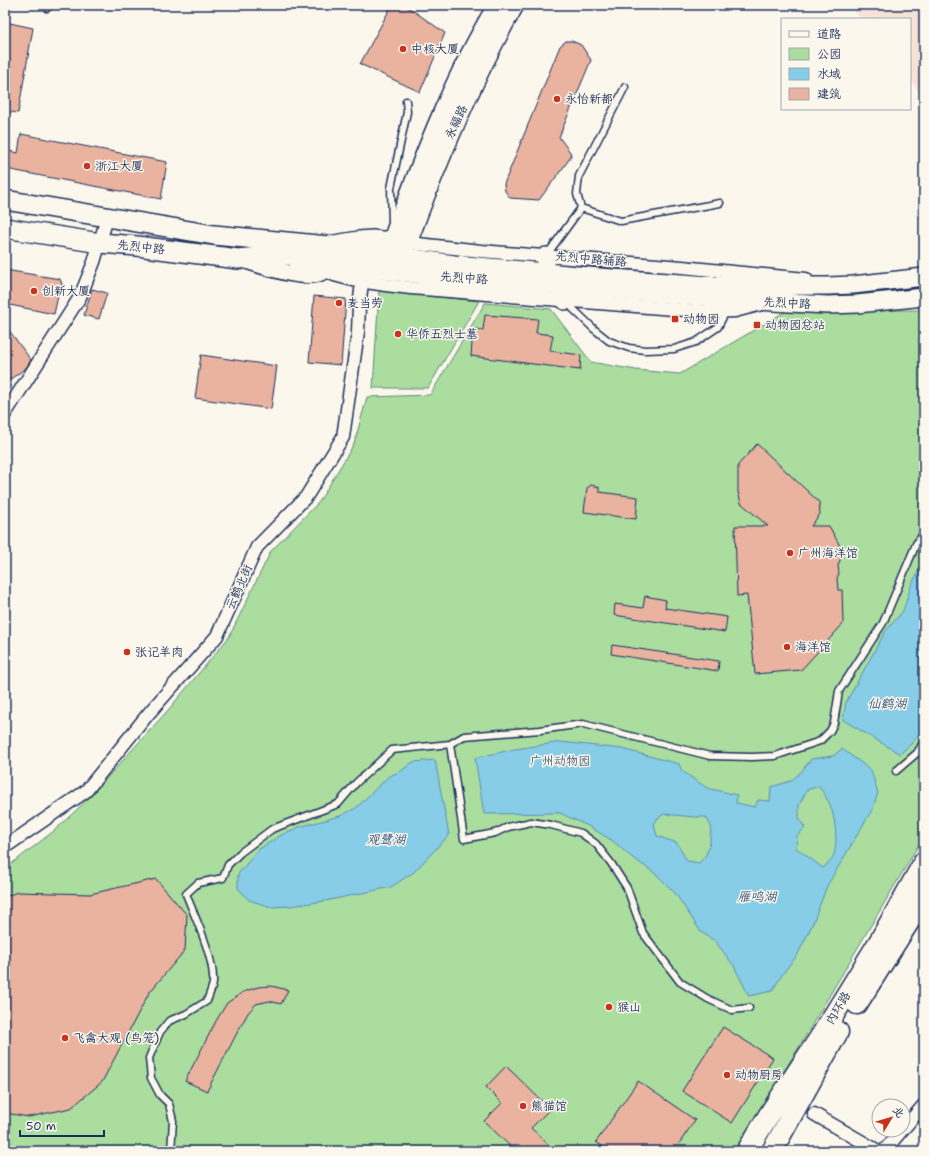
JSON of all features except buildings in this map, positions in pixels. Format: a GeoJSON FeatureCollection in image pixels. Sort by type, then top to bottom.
{"type":"FeatureCollection","features":[{"type":"Feature","properties":{"kind":"highway","name":"内环路"},"geometry":{"type":"LineString","coordinates":[[747,1151],[826,1028],[880,940],[924,862]]}},
{"type":"Feature","properties":{"kind":"highway","name":"内环路"},"geometry":{"type":"LineString","coordinates":[[772,1151],[808,1089],[832,1042],[924,896]]}},
{"type":"Feature","properties":{"kind":"main road","name":"永福路"},"geometry":{"type":"LineString","coordinates":[[395,249],[416,177],[461,72],[498,5]]}},
{"type":"Feature","properties":{"kind":"main road","name":"永福路"},"geometry":{"type":"LineString","coordinates":[[395,249],[483,63],[514,5]]}},
{"type":"Feature","properties":{"kind":"main road","name":"先烈中路"},"geometry":{"type":"LineString","coordinates":[[5,200],[214,236],[325,260],[363,275],[433,276],[566,294],[726,306],[771,302],[842,304],[876,302],[924,296]]}},
{"type":"Feature","properties":{"kind":"main road","name":"先烈中路"},"geometry":{"type":"LineString","coordinates":[[5,228],[100,243],[137,246],[238,259],[280,255],[325,260]]}},
{"type":"Feature","properties":{"kind":"main road"},"geometry":{"type":"LineString","coordinates":[[325,260],[363,256],[395,249],[433,276]]}},
{"type":"Feature","properties":{"kind":"main road","name":"先烈中路"},"geometry":{"type":"LineString","coordinates":[[395,249],[454,264],[546,264],[599,278],[709,285],[853,285],[924,277]]}},
{"type":"Feature","properties":{"kind":"street"},"geometry":{"type":"LineString","coordinates":[[5,414],[80,297],[94,262],[107,218]]}},
{"type":"Feature","properties":{"kind":"street"},"geometry":{"type":"LineString","coordinates":[[363,275],[392,286],[566,294]]}},
{"type":"Feature","properties":{"kind":"street","name":"云鹤北街"},"geometry":{"type":"LineString","coordinates":[[5,847],[86,791],[149,713],[217,636],[257,547],[306,497],[343,437],[358,332],[359,306],[363,275]]}},
{"type":"Feature","properties":{"kind":"street"},"geometry":{"type":"LineString","coordinates":[[911,1120],[924,1105]]}},
{"type":"Feature","properties":{"kind":"street"},"geometry":{"type":"LineString","coordinates":[[814,1114],[878,1151]]}},
{"type":"Feature","properties":{"kind":"street"},"geometry":{"type":"LineString","coordinates":[[884,1151],[896,1138]]}},
{"type":"Feature","properties":{"kind":"lane"},"geometry":{"type":"LineString","coordinates":[[45,5],[47,8],[52,5]]}},
{"type":"Feature","properties":{"kind":"lane"},"geometry":{"type":"LineString","coordinates":[[546,264],[581,208],[577,194],[579,176],[625,87]]}},
{"type":"Feature","properties":{"kind":"lane"},"geometry":{"type":"LineString","coordinates":[[395,249],[391,188],[407,112],[406,101]]}},
{"type":"Feature","properties":{"kind":"lane"},"geometry":{"type":"LineString","coordinates":[[581,208],[621,221],[720,203]]}},
{"type":"Feature","properties":{"kind":"lane"},"geometry":{"type":"LineString","coordinates":[[566,294],[594,328],[609,341],[629,348],[645,350],[674,349],[696,342],[718,327],[726,306]]}},
{"type":"Feature","properties":{"kind":"lane"},"geometry":{"type":"LineString","coordinates":[[171,1151],[172,1115],[169,1104],[160,1095],[151,1078],[149,1058],[160,1032],[169,1022],[186,1014],[207,1001],[213,983],[211,963],[207,949],[186,894],[198,883],[223,878],[228,865],[236,857],[272,829],[338,804],[356,784],[392,750],[450,744],[464,736],[540,730],[583,724],[710,756],[775,756],[820,741],[830,731],[834,723],[840,691],[883,623],[916,544],[924,533]]}},
{"type":"Feature","properties":{"kind":"lane"},"geometry":{"type":"LineString","coordinates":[[896,771],[916,753],[924,741]]}},
{"type":"Feature","properties":{"kind":"lane"},"geometry":{"type":"LineString","coordinates":[[450,744],[464,839],[495,833],[508,827],[531,822],[552,825],[581,833],[596,844],[611,863],[627,888],[643,933],[680,982],[708,999],[732,1010],[749,1008]]}},
{"type":"Feature","properties":{"kind":"shaded area"},"geometry":{"type":"Polygon","coordinates":[[[850,5],[924,5],[924,97],[911,81],[911,18],[860,18],[850,5]]]}},
{"type":"Feature","properties":{"kind":"green space"},"geometry":{"type":"Polygon","coordinates":[[[379,291],[479,301],[428,388],[373,388],[379,291]]]}},
{"type":"Feature","properties":{"kind":"green space","name":"广州动物园"},"geometry":{"type":"Polygon","coordinates":[[[485,303],[551,309],[591,362],[636,370],[680,374],[786,311],[924,310],[924,836],[799,1047],[735,1151],[5,1151],[5,869],[55,830],[87,800],[169,709],[229,637],[271,551],[319,502],[354,444],[367,397],[430,395],[485,303]]]}},
{"type":"Feature","properties":{"kind":"water","name":"仙鹤湖"},"geometry":{"type":"Polygon","coordinates":[[[924,560],[924,728],[913,742],[900,754],[843,720],[846,702],[885,632],[903,611],[911,586],[924,560]]]}},
{"type":"Feature","properties":{"kind":"water","name":"雁鸣湖"},"geometry":{"type":"Polygon","coordinates":[[[561,742],[622,749],[679,764],[682,771],[707,788],[737,795],[736,803],[755,807],[758,800],[770,801],[771,787],[791,781],[801,772],[811,759],[833,756],[842,749],[871,770],[878,793],[872,810],[827,886],[813,923],[798,954],[772,991],[749,996],[734,966],[715,941],[701,932],[675,893],[656,874],[630,856],[613,841],[588,826],[560,813],[484,814],[475,758],[515,749],[561,742]],[[818,786],[807,790],[799,805],[799,818],[805,828],[797,836],[796,848],[823,868],[830,861],[835,851],[836,836],[830,804],[818,786]],[[664,814],[657,819],[654,825],[657,836],[677,843],[687,861],[699,863],[706,855],[710,843],[711,826],[706,817],[664,814]]]}},
{"type":"Feature","properties":{"kind":"water","name":"观鹭湖"},"geometry":{"type":"Polygon","coordinates":[[[435,760],[449,835],[414,872],[391,887],[325,901],[271,907],[249,900],[238,888],[238,874],[259,849],[283,834],[299,827],[340,816],[356,808],[389,776],[401,771],[413,762],[435,760]]]}},
{"type":"Feature","properties":{"kind":"place","name":"中核大厦"},"geometry":{"type":"Point","coordinates":[403,49]}},
{"type":"Feature","properties":{"kind":"place","name":"永怡新都"},"geometry":{"type":"Point","coordinates":[557,99]}},
{"type":"Feature","properties":{"kind":"place","name":"浙江大厦"},"geometry":{"type":"Point","coordinates":[87,166]}},
{"type":"Feature","properties":{"kind":"place","name":"创新大厦"},"geometry":{"type":"Point","coordinates":[34,291]}},
{"type":"Feature","properties":{"kind":"place","name":"麦当劳"},"geometry":{"type":"Point","coordinates":[339,303]}},
{"type":"Feature","properties":{"kind":"place","name":"动物园"},"geometry":{"type":"Point","coordinates":[675,319]}},
{"type":"Feature","properties":{"kind":"place","name":"动物园总站"},"geometry":{"type":"Point","coordinates":[757,325]}},
{"type":"Feature","properties":{"kind":"place","name":"华侨五烈士墓"},"geometry":{"type":"Point","coordinates":[398,334]}},
{"type":"Feature","properties":{"kind":"place","name":"广州海洋馆"},"geometry":{"type":"Point","coordinates":[790,553]}},
{"type":"Feature","properties":{"kind":"place","name":"海洋馆"},"geometry":{"type":"Point","coordinates":[787,647]}},
{"type":"Feature","properties":{"kind":"place","name":"张记羊肉"},"geometry":{"type":"Point","coordinates":[127,652]}},
{"type":"Feature","properties":{"kind":"place","name":"猴山"},"geometry":{"type":"Point","coordinates":[609,1007]}},
{"type":"Feature","properties":{"kind":"place","name":"飞禽大观 (鸟笼)"},"geometry":{"type":"Point","coordinates":[65,1038]}},
{"type":"Feature","properties":{"kind":"place","name":"动物厨房"},"geometry":{"type":"Point","coordinates":[727,1075]}},
{"type":"Feature","properties":{"kind":"place","name":"熊猫馆"},"geometry":{"type":"Point","coordinates":[523,1106]}}]}
